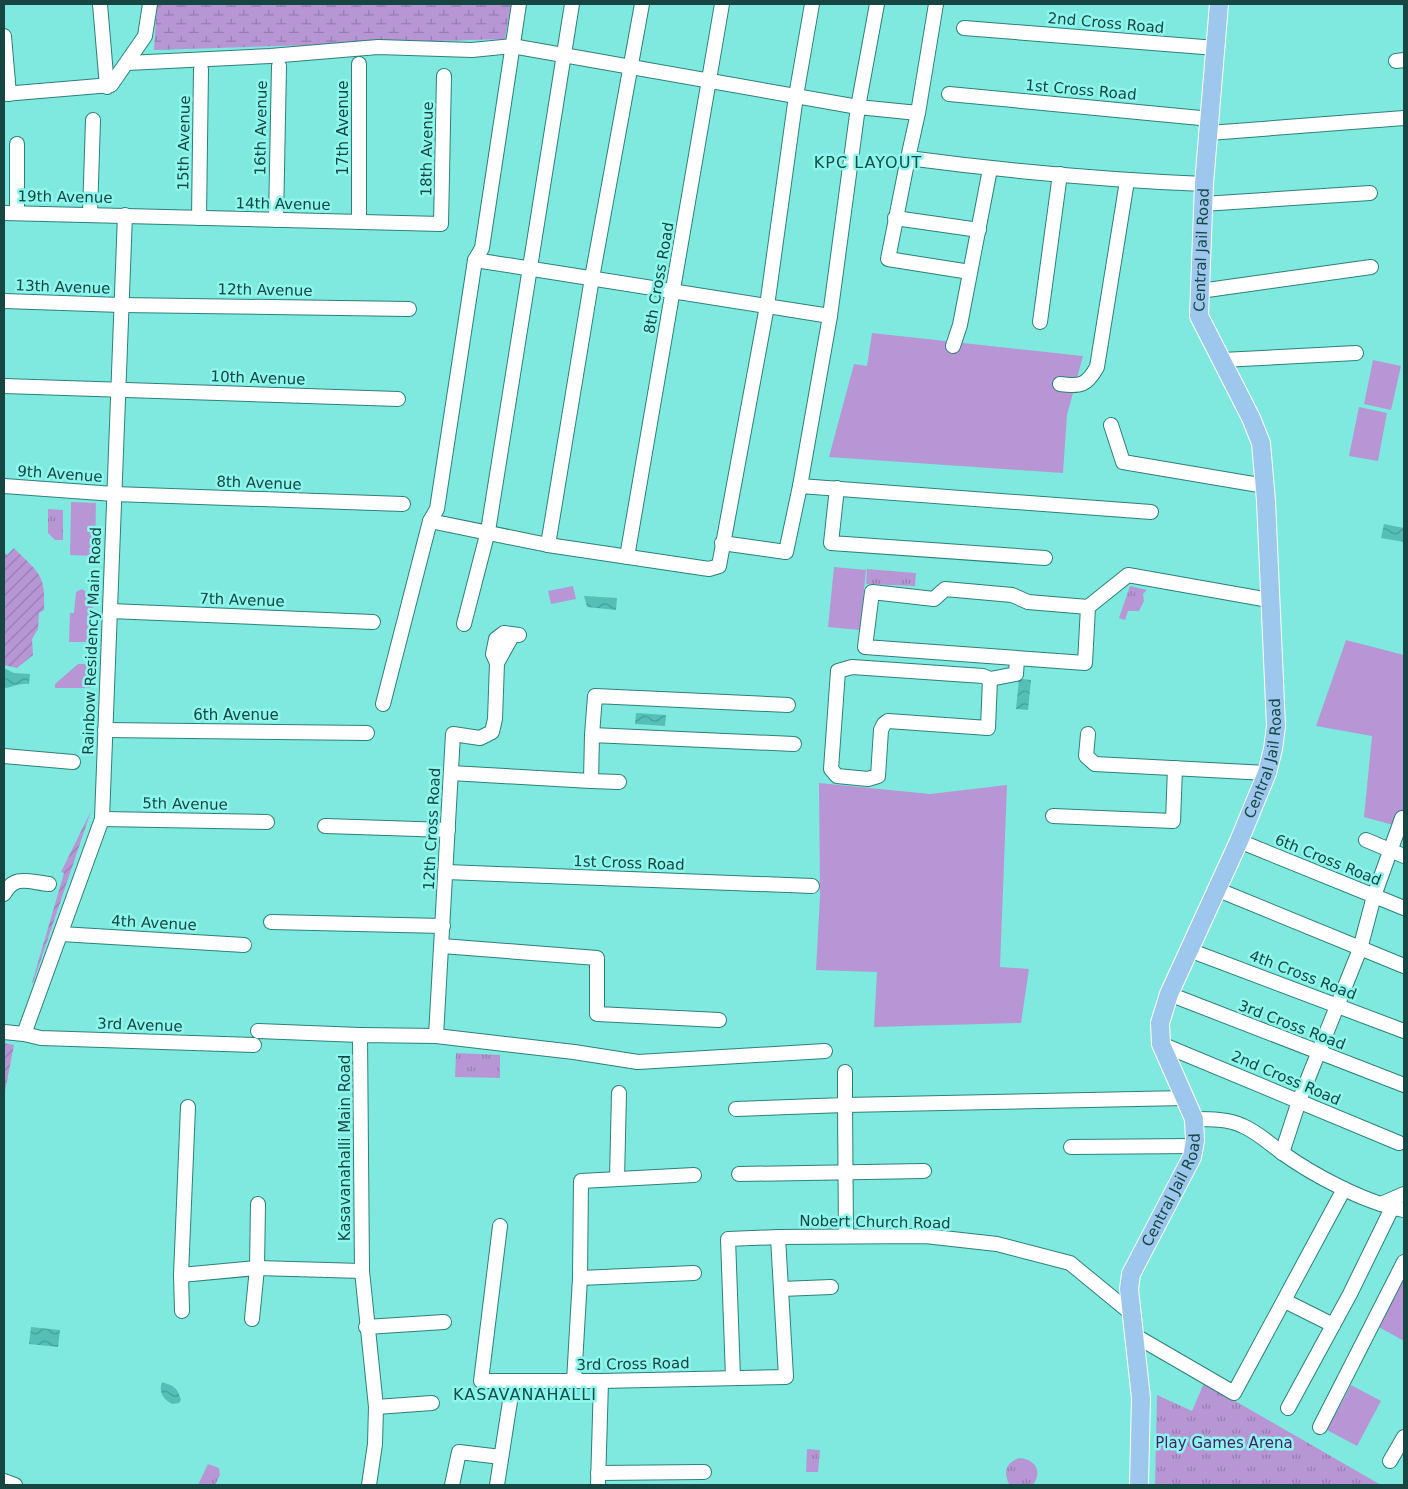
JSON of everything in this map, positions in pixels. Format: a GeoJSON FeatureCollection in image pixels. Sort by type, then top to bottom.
{"type":"FeatureCollection","features":[{"type":"Feature","properties":{"kind":"main road","name":"Central Jail Road"},"geometry":{"type":"LineString","coordinates":[[1139,1485],[1141,1398],[1128,1289],[1130,1274],[1192,1157],[1194,1146],[1194,1119],[1161,1044],[1160,1023],[1169,994],[1239,841],[1267,773],[1276,726],[1265,486],[1261,442],[1251,418],[1199,316],[1204,184],[1219,4]]}},
{"type":"Feature","properties":{"kind":"street"},"geometry":{"type":"LineString","coordinates":[[100,4],[107,87]]}},
{"type":"Feature","properties":{"kind":"street"},"geometry":{"type":"LineString","coordinates":[[4,36],[6,94],[107,87],[111,86],[146,36],[150,4]]}},
{"type":"Feature","properties":{"kind":"street"},"geometry":{"type":"LineString","coordinates":[[383,704],[430,521],[436,509],[475,260],[482,248],[519,4]]}},
{"type":"Feature","properties":{"kind":"street"},"geometry":{"type":"LineString","coordinates":[[464,624],[488,531],[572,4]]}},
{"type":"Feature","properties":{"kind":"street"},"geometry":{"type":"LineString","coordinates":[[548,545],[592,278],[642,4]]}},
{"type":"Feature","properties":{"kind":"street","name":"8th Cross Road"},"geometry":{"type":"LineString","coordinates":[[627,557],[722,4]]}},
{"type":"Feature","properties":{"kind":"street"},"geometry":{"type":"LineString","coordinates":[[430,521],[488,531],[548,545],[709,569],[718,566],[767,306],[796,96],[812,4]]}},
{"type":"Feature","properties":{"kind":"street"},"geometry":{"type":"LineString","coordinates":[[722,543],[786,552],[800,486],[830,316],[858,107],[877,4]]}},
{"type":"Feature","properties":{"kind":"street"},"geometry":{"type":"LineString","coordinates":[[936,4],[918,113],[888,259],[970,272]]}},
{"type":"Feature","properties":{"kind":"street","name":"2nd Cross Road"},"geometry":{"type":"LineString","coordinates":[[964,28],[1216,48]]}},
{"type":"Feature","properties":{"kind":"street"},"geometry":{"type":"LineString","coordinates":[[127,63],[270,56],[378,47],[472,50],[512,46],[858,107],[918,113]]}},
{"type":"Feature","properties":{"kind":"street","name":"17th Avenue"},"geometry":{"type":"LineString","coordinates":[[359,64],[359,222]]}},
{"type":"Feature","properties":{"kind":"street","name":"16th Avenue"},"geometry":{"type":"LineString","coordinates":[[276,220],[278,66]]}},
{"type":"Feature","properties":{"kind":"street","name":"15th Avenue"},"geometry":{"type":"LineString","coordinates":[[199,218],[202,69]]}},
{"type":"Feature","properties":{"kind":"street","name":"18th Avenue"},"geometry":{"type":"LineString","coordinates":[[441,224],[444,76]]}},
{"type":"Feature","properties":{"kind":"street","name":"1st Cross Road"},"geometry":{"type":"LineString","coordinates":[[949,94],[1210,126],[1404,118]]}},
{"type":"Feature","properties":{"kind":"street"},"geometry":{"type":"LineString","coordinates":[[90,214],[93,120]]}},
{"type":"Feature","properties":{"kind":"street"},"geometry":{"type":"LineString","coordinates":[[10,213],[17,144]]}},
{"type":"Feature","properties":{"kind":"street"},"geometry":{"type":"LineString","coordinates":[[908,158],[990,169],[1204,184]]}},
{"type":"Feature","properties":{"kind":"street"},"geometry":{"type":"LineString","coordinates":[[953,346],[960,324],[990,169]]}},
{"type":"Feature","properties":{"kind":"street"},"geometry":{"type":"LineString","coordinates":[[1040,322],[1060,174]]}},
{"type":"Feature","properties":{"kind":"street"},"geometry":{"type":"LineString","coordinates":[[1060,384],[1076,386],[1089,381],[1097,367],[1127,180]]}},
{"type":"Feature","properties":{"kind":"street"},"geometry":{"type":"LineString","coordinates":[[1203,204],[1370,193]]}},
{"type":"Feature","properties":{"kind":"street","name":"19th Avenue"},"geometry":{"type":"LineString","coordinates":[[10,213],[125,215]]}},
{"type":"Feature","properties":{"kind":"street","name":"14th Avenue"},"geometry":{"type":"LineString","coordinates":[[125,215],[441,224]]}},
{"type":"Feature","properties":{"kind":"street","name":"Rainbow Residency Main Road"},"geometry":{"type":"LineString","coordinates":[[24,1034],[102,819],[125,215]]}},
{"type":"Feature","properties":{"kind":"street"},"geometry":{"type":"LineString","coordinates":[[895,218],[979,230]]}},
{"type":"Feature","properties":{"kind":"street"},"geometry":{"type":"LineString","coordinates":[[475,260],[830,316]]}},
{"type":"Feature","properties":{"kind":"street"},"geometry":{"type":"LineString","coordinates":[[1200,291],[1372,266]]}},
{"type":"Feature","properties":{"kind":"street","name":"13th Avenue"},"geometry":{"type":"LineString","coordinates":[[4,301],[121,305]]}},
{"type":"Feature","properties":{"kind":"street","name":"12th Avenue"},"geometry":{"type":"LineString","coordinates":[[121,305],[408,308]]}},
{"type":"Feature","properties":{"kind":"street"},"geometry":{"type":"LineString","coordinates":[[1222,360],[1356,353]]}},
{"type":"Feature","properties":{"kind":"street","name":"10th Avenue"},"geometry":{"type":"LineString","coordinates":[[4,386],[398,398]]}},
{"type":"Feature","properties":{"kind":"street"},"geometry":{"type":"LineString","coordinates":[[1111,425],[1123,462],[1265,486]]}},
{"type":"Feature","properties":{"kind":"street","name":"9th Avenue"},"geometry":{"type":"LineString","coordinates":[[4,486],[114,494]]}},
{"type":"Feature","properties":{"kind":"street"},"geometry":{"type":"LineString","coordinates":[[800,486],[1151,512]]}},
{"type":"Feature","properties":{"kind":"street"},"geometry":{"type":"LineString","coordinates":[[837,488],[831,543],[1045,558]]}},
{"type":"Feature","properties":{"kind":"street","name":"8th Avenue"},"geometry":{"type":"LineString","coordinates":[[114,494],[403,504]]}},
{"type":"Feature","properties":{"kind":"street"},"geometry":{"type":"LineString","coordinates":[[1088,607],[1085,663],[866,647],[872,592],[934,599],[945,589],[1012,595],[1028,602],[1088,607],[1128,576],[1269,600]]}},
{"type":"Feature","properties":{"kind":"street","name":"7th Avenue"},"geometry":{"type":"LineString","coordinates":[[110,611],[373,622]]}},
{"type":"Feature","properties":{"kind":"street","name":"12th Cross Road"},"geometry":{"type":"LineString","coordinates":[[436,1036],[453,734],[480,738],[492,732],[495,719],[497,663],[516,635]]}},
{"type":"Feature","properties":{"kind":"street"},"geometry":{"type":"LineString","coordinates":[[990,679],[988,728],[888,721],[884,724],[882,730],[878,776],[868,779],[837,776],[831,769],[838,671],[852,667],[983,676],[990,679],[1016,674],[1017,659]]}},
{"type":"Feature","properties":{"kind":"street"},"geometry":{"type":"LineString","coordinates":[[591,781],[594,696],[788,705]]}},
{"type":"Feature","properties":{"kind":"street","name":"6th Avenue"},"geometry":{"type":"LineString","coordinates":[[105,730],[367,732]]}},
{"type":"Feature","properties":{"kind":"street"},"geometry":{"type":"LineString","coordinates":[[1088,734],[1086,756],[1095,764],[1267,773]]}},
{"type":"Feature","properties":{"kind":"street"},"geometry":{"type":"LineString","coordinates":[[592,735],[794,744]]}},
{"type":"Feature","properties":{"kind":"street"},"geometry":{"type":"LineString","coordinates":[[4,756],[72,762]]}},
{"type":"Feature","properties":{"kind":"street"},"geometry":{"type":"LineString","coordinates":[[1053,816],[1172,821],[1175,768]]}},
{"type":"Feature","properties":{"kind":"street"},"geometry":{"type":"LineString","coordinates":[[451,773],[619,782]]}},
{"type":"Feature","properties":{"kind":"street"},"geometry":{"type":"LineString","coordinates":[[1282,1153],[1298,1101],[1360,949],[1374,896],[1402,818]]}},
{"type":"Feature","properties":{"kind":"street","name":"5th Avenue"},"geometry":{"type":"LineString","coordinates":[[102,819],[267,822]]}},
{"type":"Feature","properties":{"kind":"street"},"geometry":{"type":"LineString","coordinates":[[325,826],[448,830]]}},
{"type":"Feature","properties":{"kind":"street"},"geometry":{"type":"LineString","coordinates":[[1366,840],[1404,856]]}},
{"type":"Feature","properties":{"kind":"street","name":"6th Cross Road"},"geometry":{"type":"LineString","coordinates":[[1239,841],[1404,908]]}},
{"type":"Feature","properties":{"kind":"street","name":"1st Cross Road"},"geometry":{"type":"LineString","coordinates":[[446,872],[812,886]]}},
{"type":"Feature","properties":{"kind":"street"},"geometry":{"type":"LineString","coordinates":[[4,894],[10,884],[16,881],[49,884]]}},
{"type":"Feature","properties":{"kind":"street"},"geometry":{"type":"LineString","coordinates":[[1216,889],[1404,966]]}},
{"type":"Feature","properties":{"kind":"street"},"geometry":{"type":"LineString","coordinates":[[271,922],[443,926]]}},
{"type":"Feature","properties":{"kind":"street","name":"4th Avenue"},"geometry":{"type":"LineString","coordinates":[[61,934],[244,945]]}},
{"type":"Feature","properties":{"kind":"street"},"geometry":{"type":"LineString","coordinates":[[442,946],[597,958],[597,1014],[719,1020]]}},
{"type":"Feature","properties":{"kind":"street","name":"4th Cross Road"},"geometry":{"type":"LineString","coordinates":[[1189,950],[1404,1031]]}},
{"type":"Feature","properties":{"kind":"street","name":"3rd Cross Road"},"geometry":{"type":"LineString","coordinates":[[1169,994],[1317,1053],[1404,1085]]}},
{"type":"Feature","properties":{"kind":"street"},"geometry":{"type":"LineString","coordinates":[[258,1031],[360,1035]]}},
{"type":"Feature","properties":{"kind":"street"},"geometry":{"type":"LineString","coordinates":[[4,1032],[24,1034]]}},
{"type":"Feature","properties":{"kind":"street","name":"3rd Avenue"},"geometry":{"type":"LineString","coordinates":[[24,1034],[41,1038],[254,1045]]}},
{"type":"Feature","properties":{"kind":"street","name":"Kasavanahalli Main Road"},"geometry":{"type":"LineString","coordinates":[[369,1485],[375,1444],[376,1407],[366,1327],[362,1271],[360,1035],[436,1036],[574,1052],[638,1062],[825,1052]]}},
{"type":"Feature","properties":{"kind":"street","name":"2nd Cross Road"},"geometry":{"type":"LineString","coordinates":[[1161,1044],[1399,1143]]}},
{"type":"Feature","properties":{"kind":"street"},"geometry":{"type":"LineString","coordinates":[[845,1072],[846,1236]]}},
{"type":"Feature","properties":{"kind":"street"},"geometry":{"type":"LineString","coordinates":[[617,1179],[619,1093]]}},
{"type":"Feature","properties":{"kind":"street"},"geometry":{"type":"LineString","coordinates":[[736,1109],[1184,1098]]}},
{"type":"Feature","properties":{"kind":"street"},"geometry":{"type":"LineString","coordinates":[[182,1311],[181,1276],[188,1108]]}},
{"type":"Feature","properties":{"kind":"street"},"geometry":{"type":"LineString","coordinates":[[1194,1119],[1217,1120],[1242,1125],[1282,1153],[1344,1188],[1392,1208]]}},
{"type":"Feature","properties":{"kind":"street"},"geometry":{"type":"LineString","coordinates":[[1071,1147],[1194,1146]]}},
{"type":"Feature","properties":{"kind":"street"},"geometry":{"type":"LineString","coordinates":[[739,1174],[924,1171]]}},
{"type":"Feature","properties":{"kind":"street"},"geometry":{"type":"LineString","coordinates":[[574,1381],[580,1278],[581,1181],[694,1175]]}},
{"type":"Feature","properties":{"kind":"street"},"geometry":{"type":"LineString","coordinates":[[1134,1335],[1234,1393],[1344,1188]]}},
{"type":"Feature","properties":{"kind":"street"},"geometry":{"type":"LineString","coordinates":[[1288,1408],[1333,1325],[1392,1208],[1404,1194]]}},
{"type":"Feature","properties":{"kind":"street"},"geometry":{"type":"LineString","coordinates":[[252,1319],[258,1268],[258,1204]]}},
{"type":"Feature","properties":{"kind":"street","name":"3rd Cross Road"},"geometry":{"type":"LineString","coordinates":[[500,1226],[481,1382],[601,1382],[786,1377],[781,1289]]}},
{"type":"Feature","properties":{"kind":"street"},"geometry":{"type":"LineString","coordinates":[[778,1236],[781,1289],[831,1286]]}},
{"type":"Feature","properties":{"kind":"street","name":"Nobert Church Road"},"geometry":{"type":"LineString","coordinates":[[733,1377],[728,1239],[778,1236],[926,1236],[997,1244],[1070,1263],[1131,1313]]}},
{"type":"Feature","properties":{"kind":"street"},"geometry":{"type":"LineString","coordinates":[[1320,1427],[1404,1262]]}},
{"type":"Feature","properties":{"kind":"street"},"geometry":{"type":"LineString","coordinates":[[181,1276],[258,1268],[362,1271]]}},
{"type":"Feature","properties":{"kind":"street"},"geometry":{"type":"LineString","coordinates":[[580,1278],[694,1274]]}},
{"type":"Feature","properties":{"kind":"street"},"geometry":{"type":"LineString","coordinates":[[1285,1301],[1333,1325]]}},
{"type":"Feature","properties":{"kind":"street"},"geometry":{"type":"LineString","coordinates":[[366,1327],[444,1322]]}},
{"type":"Feature","properties":{"kind":"street"},"geometry":{"type":"LineString","coordinates":[[497,1485],[513,1382]]}},
{"type":"Feature","properties":{"kind":"street"},"geometry":{"type":"LineString","coordinates":[[601,1382],[598,1479],[704,1472]]}},
{"type":"Feature","properties":{"kind":"street"},"geometry":{"type":"LineString","coordinates":[[376,1407],[432,1403]]}},
{"type":"Feature","properties":{"kind":"street"},"geometry":{"type":"LineString","coordinates":[[1390,1461],[1404,1437]]}},
{"type":"Feature","properties":{"kind":"street"},"geometry":{"type":"LineString","coordinates":[[452,1485],[458,1452],[501,1457]]}},
{"type":"Feature","properties":{"kind":"street"},"geometry":{"type":"LineString","coordinates":[[4,1481],[14,1485]]}},
{"type":"Feature","properties":{"kind":"green space"},"geometry":{"type":"Polygon","coordinates":[[[157,4],[511,4],[505,39],[154,50],[157,4]]]}},
{"type":"Feature","properties":{"kind":"green space"},"geometry":{"type":"Polygon","coordinates":[[[872,333],[1083,356],[1067,415],[1063,473],[829,457],[854,364],[867,366],[872,333]]]}},
{"type":"Feature","properties":{"kind":"green space"},"geometry":{"type":"Polygon","coordinates":[[[1373,360],[1401,366],[1391,410],[1364,404],[1373,360]]]}},
{"type":"Feature","properties":{"kind":"green space"},"geometry":{"type":"Polygon","coordinates":[[[1359,407],[1387,413],[1378,461],[1349,456],[1359,407]]]}},
{"type":"Feature","properties":{"kind":"green space"},"geometry":{"type":"Polygon","coordinates":[[[71,502],[96,503],[95,556],[70,555],[71,502]]]}},
{"type":"Feature","properties":{"kind":"green space"},"geometry":{"type":"Polygon","coordinates":[[[48,509],[63,510],[63,540],[55,540],[48,533],[48,509]]]}},
{"type":"Feature","properties":{"kind":"green space"},"geometry":{"type":"Polygon","coordinates":[[[14,548],[39,574],[44,588],[44,610],[39,613],[38,629],[32,639],[33,655],[17,668],[4,665],[4,552],[7,555],[14,548]]]}},
{"type":"Feature","properties":{"kind":"green space"},"geometry":{"type":"Polygon","coordinates":[[[834,567],[866,570],[860,630],[828,627],[834,567]]]}},
{"type":"Feature","properties":{"kind":"green space"},"geometry":{"type":"Polygon","coordinates":[[[867,569],[916,573],[915,586],[866,584],[867,569]]]}},
{"type":"Feature","properties":{"kind":"green space"},"geometry":{"type":"Polygon","coordinates":[[[573,586],[576,599],[551,604],[548,591],[573,586]]]}},
{"type":"Feature","properties":{"kind":"green space"},"geometry":{"type":"Polygon","coordinates":[[[1130,586],[1147,590],[1143,594],[1144,601],[1139,611],[1128,611],[1125,620],[1119,618],[1130,586]]]}},
{"type":"Feature","properties":{"kind":"green space"},"geometry":{"type":"Polygon","coordinates":[[[82,589],[93,597],[91,642],[69,642],[70,613],[74,613],[76,592],[82,589]]]}},
{"type":"Feature","properties":{"kind":"green space"},"geometry":{"type":"Polygon","coordinates":[[[1346,640],[1404,655],[1404,828],[1364,817],[1372,736],[1316,726],[1346,640]]]}},
{"type":"Feature","properties":{"kind":"green space"},"geometry":{"type":"Polygon","coordinates":[[[78,664],[91,664],[91,688],[55,688],[55,684],[78,664]]]}},
{"type":"Feature","properties":{"kind":"green space"},"geometry":{"type":"Polygon","coordinates":[[[819,783],[930,794],[1007,785],[1000,967],[1029,969],[1021,1023],[874,1027],[877,972],[816,970],[820,896],[819,783]]]}},
{"type":"Feature","properties":{"kind":"green space"},"geometry":{"type":"Polygon","coordinates":[[[91,811],[32,983],[64,873],[61,872],[91,811]]]}},
{"type":"Feature","properties":{"kind":"green space"},"geometry":{"type":"Polygon","coordinates":[[[4,1043],[14,1045],[5,1091],[4,1091],[4,1043]]]}},
{"type":"Feature","properties":{"kind":"green space"},"geometry":{"type":"Polygon","coordinates":[[[456,1053],[500,1055],[500,1078],[455,1077],[456,1053]]]}},
{"type":"Feature","properties":{"kind":"green space"},"geometry":{"type":"Polygon","coordinates":[[[1404,1277],[1404,1341],[1377,1326],[1404,1277]]]}},
{"type":"Feature","properties":{"kind":"green space","name":"Play Games Arena"},"geometry":{"type":"Polygon","coordinates":[[[1204,1383],[1381,1485],[1155,1485],[1157,1395],[1192,1411],[1204,1383]]]}},
{"type":"Feature","properties":{"kind":"green space"},"geometry":{"type":"Polygon","coordinates":[[[1351,1385],[1381,1401],[1357,1446],[1327,1430],[1351,1385]]]}},
{"type":"Feature","properties":{"kind":"green space"},"geometry":{"type":"Polygon","coordinates":[[[807,1449],[820,1450],[818,1472],[806,1472],[807,1449]]]}},
{"type":"Feature","properties":{"kind":"green space"},"geometry":{"type":"Polygon","coordinates":[[[1019,1458],[1033,1463],[1036,1467],[1037,1475],[1033,1485],[1009,1484],[1006,1475],[1007,1468],[1011,1462],[1019,1458]]]}},
{"type":"Feature","properties":{"kind":"green space"},"geometry":{"type":"Polygon","coordinates":[[[208,1464],[219,1468],[220,1475],[215,1485],[198,1485],[208,1464]]]}},
{"type":"Feature","properties":{"kind":"water"},"geometry":{"type":"Polygon","coordinates":[[[1384,524],[1404,528],[1404,542],[1381,538],[1384,524]]]}},
{"type":"Feature","properties":{"kind":"water"},"geometry":{"type":"Polygon","coordinates":[[[584,596],[617,598],[616,610],[587,607],[584,596]]]}},
{"type":"Feature","properties":{"kind":"water"},"geometry":{"type":"Polygon","coordinates":[[[4,668],[14,673],[30,674],[29,684],[4,688],[4,668]]]}},
{"type":"Feature","properties":{"kind":"water"},"geometry":{"type":"Polygon","coordinates":[[[1019,679],[1031,680],[1028,710],[1016,709],[1019,679]]]}},
{"type":"Feature","properties":{"kind":"water"},"geometry":{"type":"Polygon","coordinates":[[[636,713],[666,715],[665,726],[635,724],[636,713]]]}},
{"type":"Feature","properties":{"kind":"water"},"geometry":{"type":"Polygon","coordinates":[[[31,1327],[60,1330],[58,1347],[29,1344],[31,1327]]]}},
{"type":"Feature","properties":{"kind":"water"},"geometry":{"type":"Polygon","coordinates":[[[162,1382],[172,1386],[178,1392],[181,1400],[179,1403],[172,1404],[164,1398],[161,1392],[162,1382]]]}},
{"type":"Feature","properties":{"kind":"district","name":"KPC LAYOUT"},"geometry":{"type":"Point","coordinates":[868,162]}},
{"type":"Feature","properties":{"kind":"district","name":"KASAVANAHALLI"},"geometry":{"type":"Point","coordinates":[525,1394]}}]}
